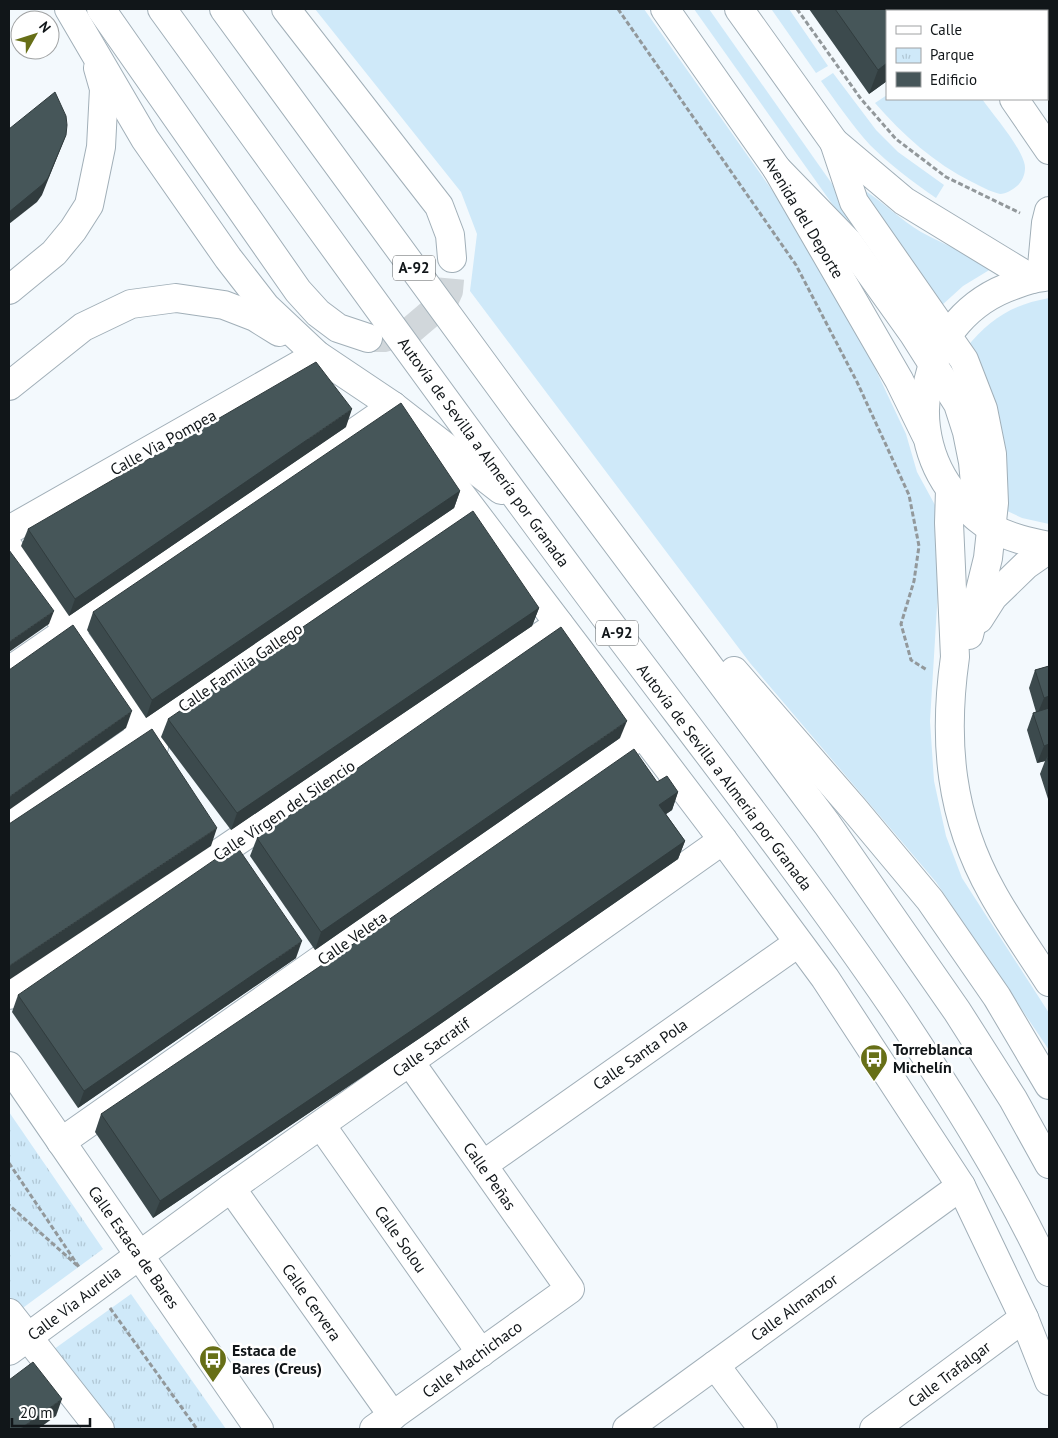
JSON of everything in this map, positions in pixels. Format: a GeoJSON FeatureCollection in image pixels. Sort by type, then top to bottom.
{"type":"FeatureCollection","features":[{"type":"Feature","properties":{"kind":"main road"},"geometry":{"type":"LineString","coordinates":[[69,9],[146,138],[228,258],[266,306],[317,355]]}},
{"type":"Feature","properties":{"kind":"main road"},"geometry":{"type":"LineString","coordinates":[[101,9],[298,291],[318,313],[338,328],[368,338]]}},
{"type":"Feature","properties":{"kind":"main road","name":"Autovía de Sevilla a Almería por Granada"},"geometry":{"type":"LineString","coordinates":[[162,9],[525,508],[857,954],[961,1110],[1021,1215],[1049,1272]]}},
{"type":"Feature","properties":{"kind":"main road","name":"A-92"},"geometry":{"type":"LineString","coordinates":[[224,9],[518,411],[827,824],[956,1011],[1013,1100],[1049,1164]]}},
{"type":"Feature","properties":{"kind":"main road"},"geometry":{"type":"LineString","coordinates":[[286,9],[439,206],[450,235],[452,258]]}},
{"type":"Feature","properties":{"kind":"main road","name":"Avenida del Deporte"},"geometry":{"type":"LineString","coordinates":[[665,9],[778,169],[899,380],[926,435],[937,467],[950,490],[985,523],[1021,541],[1049,547]]}},
{"type":"Feature","properties":{"kind":"main road"},"geometry":{"type":"LineString","coordinates":[[739,9],[834,142],[904,201],[1041,278],[1046,223],[1038,214]]}},
{"type":"Feature","properties":{"kind":"main road"},"geometry":{"type":"LineString","coordinates":[[9,290],[54,253],[73,230],[89,205],[101,147],[104,88],[93,49]]}},
{"type":"Feature","properties":{"kind":"main road"},"geometry":{"type":"LineString","coordinates":[[1015,100],[1049,150]]}},
{"type":"Feature","properties":{"kind":"main road"},"geometry":{"type":"LineString","coordinates":[[834,142],[854,202],[964,360],[983,409],[994,472],[985,523],[976,542],[951,685],[950,758],[961,818],[978,864],[992,892],[1049,982]]}},
{"type":"Feature","properties":{"kind":"main road"},"geometry":{"type":"LineString","coordinates":[[778,169],[848,242],[913,332],[958,404],[963,417],[985,523]]}},
{"type":"Feature","properties":{"kind":"main road","name":"Avenida del Deporte"},"geometry":{"type":"LineString","coordinates":[[926,435],[924,399],[932,363],[947,335],[962,317],[979,302],[998,290],[1041,278]]}},
{"type":"Feature","properties":{"kind":"main road"},"geometry":{"type":"LineString","coordinates":[[9,386],[83,327],[131,304],[176,298],[224,305],[255,317],[317,355],[393,406],[525,508]]}},
{"type":"Feature","properties":{"kind":"main road","name":"Calle Via Pompea"},"geometry":{"type":"LineString","coordinates":[[9,530],[317,355]]}},
{"type":"Feature","properties":{"kind":"main road"},"geometry":{"type":"LineString","coordinates":[[393,406],[723,840],[824,978],[961,1186],[1024,1318],[1049,1381]]}},
{"type":"Feature","properties":{"kind":"main road"},"geometry":{"type":"LineString","coordinates":[[9,671],[393,406]]}},
{"type":"Feature","properties":{"kind":"main road"},"geometry":{"type":"LineString","coordinates":[[950,490],[949,523],[959,640]]}},
{"type":"Feature","properties":{"kind":"main road","name":"Calle Familia Gallego"},"geometry":{"type":"LineString","coordinates":[[9,826],[471,509]]}},
{"type":"Feature","properties":{"kind":"main road"},"geometry":{"type":"LineString","coordinates":[[605,526],[854,808],[930,900],[997,997],[1049,1085]]}},
{"type":"Feature","properties":{"kind":"main road"},"geometry":{"type":"LineString","coordinates":[[959,640],[993,597],[1026,565],[1049,547]]}},
{"type":"Feature","properties":{"kind":"main road"},"geometry":{"type":"LineString","coordinates":[[9,548],[166,764]]}},
{"type":"Feature","properties":{"kind":"main road","name":"Calle Virgen del Silencio"},"geometry":{"type":"LineString","coordinates":[[9,995],[558,624]]}},
{"type":"Feature","properties":{"kind":"main road","name":"Calle Veleta"},"geometry":{"type":"LineString","coordinates":[[61,1142],[642,734]]}},
{"type":"Feature","properties":{"kind":"main road"},"geometry":{"type":"LineString","coordinates":[[211,825],[244,871]]}},
{"type":"Feature","properties":{"kind":"main road","name":"Calle Sacratif"},"geometry":{"type":"LineString","coordinates":[[140,1255],[231,1188],[723,840]]}},
{"type":"Feature","properties":{"kind":"main road"},"geometry":{"type":"LineString","coordinates":[[296,942],[313,965]]}},
{"type":"Feature","properties":{"kind":"main road","name":"Calle Santa Pola"},"geometry":{"type":"LineString","coordinates":[[483,1165],[798,943]]}},
{"type":"Feature","properties":{"kind":"main road","name":"Calle Peñas"},"geometry":{"type":"LineString","coordinates":[[410,1062],[570,1289]]}},
{"type":"Feature","properties":{"kind":"main road","name":"Calle Estaca de Bares"},"geometry":{"type":"LineString","coordinates":[[9,1066],[260,1429]]}},
{"type":"Feature","properties":{"kind":"main road","name":"Calle Solou"},"geometry":{"type":"LineString","coordinates":[[321,1125],[481,1353]]}},
{"type":"Feature","properties":{"kind":"main road","name":"Calle Almanzor"},"geometry":{"type":"LineString","coordinates":[[627,1429],[961,1186]]}},
{"type":"Feature","properties":{"kind":"main road","name":"Calle Cervera"},"geometry":{"type":"LineString","coordinates":[[231,1188],[383,1422]]}},
{"type":"Feature","properties":{"kind":"main road","name":"Calle Via Aurelia"},"geometry":{"type":"LineString","coordinates":[[18,1344],[140,1255]]}},
{"type":"Feature","properties":{"kind":"main road","name":"Calle Machichaco"},"geometry":{"type":"LineString","coordinates":[[383,1422],[570,1289]]}},
{"type":"Feature","properties":{"kind":"main road"},"geometry":{"type":"LineString","coordinates":[[9,1313],[18,1344],[100,1429]]}},
{"type":"Feature","properties":{"kind":"main road","name":"Calle Trafalgar"},"geometry":{"type":"LineString","coordinates":[[874,1429],[1024,1318]]}},
{"type":"Feature","properties":{"kind":"main road"},"geometry":{"type":"LineString","coordinates":[[715,1365],[763,1429]]}},
{"type":"Feature","properties":{"kind":"path"},"geometry":{"type":"LineString","coordinates":[[618,9],[796,264],[858,382],[909,494],[919,546],[914,581],[901,624],[911,660],[934,674]]}},
{"type":"Feature","properties":{"kind":"path"},"geometry":{"type":"LineString","coordinates":[[797,9],[861,99],[896,139],[946,177],[1038,214]]}},
{"type":"Feature","properties":{"kind":"path"},"geometry":{"type":"LineString","coordinates":[[9,1163],[79,1267],[9,1205]]}},
{"type":"Feature","properties":{"kind":"path"},"geometry":{"type":"LineString","coordinates":[[111,1309],[198,1429]]}},
{"type":"Feature","properties":{"kind":"green space"},"geometry":{"type":"Polygon","coordinates":[[[315,9],[644,9],[774,193],[827,278],[866,349],[906,434],[917,472],[935,505],[941,542],[930,721],[934,781],[946,836],[962,878],[1049,1013],[1049,1050],[936,882],[750,663],[470,291],[477,234],[461,192],[315,9]]]}},
{"type":"Feature","properties":{"kind":"green space"},"geometry":{"type":"Polygon","coordinates":[[[694,9],[709,9],[925,316],[920,328],[694,9]]]}},
{"type":"Feature","properties":{"kind":"green space"},"geometry":{"type":"Polygon","coordinates":[[[789,9],[828,66],[816,73],[772,10],[789,9]]]}},
{"type":"Feature","properties":{"kind":"green space"},"geometry":{"type":"Polygon","coordinates":[[[833,73],[876,130],[898,152],[944,185],[936,198],[894,166],[863,137],[821,81],[833,73]]]}},
{"type":"Feature","properties":{"kind":"green space"},"geometry":{"type":"Polygon","coordinates":[[[886,96],[886,100],[983,100],[1021,155],[1025,168],[1021,181],[1011,190],[1000,194],[978,185],[932,157],[908,137],[875,103],[886,96]]]}},
{"type":"Feature","properties":{"kind":"green space"},"geometry":{"type":"Polygon","coordinates":[[[864,190],[921,232],[974,258],[991,269],[963,286],[941,306],[861,191],[864,190]]]}},
{"type":"Feature","properties":{"kind":"green space"},"geometry":{"type":"Polygon","coordinates":[[[1049,298],[1049,524],[1022,518],[1003,509],[966,348],[984,329],[1002,315],[1023,305],[1049,298]]]}},
{"type":"Feature","properties":{"kind":"green space"},"geometry":{"type":"Polygon","coordinates":[[[9,1112],[103,1249],[20,1310],[9,1296],[9,1112]]]}},
{"type":"Feature","properties":{"kind":"green space"},"geometry":{"type":"Polygon","coordinates":[[[131,1294],[226,1429],[110,1429],[50,1352],[131,1294]]]}},
{"type":"Feature","properties":{"kind":"building"},"geometry":{"type":"Polygon","coordinates":[[[835,9],[948,10],[886,10],[886,64],[878,70],[835,9]]]}},
{"type":"Feature","properties":{"kind":"building"},"geometry":{"type":"Polygon","coordinates":[[[55,92],[66,116],[66,135],[48,178],[9,212],[9,129],[55,92]]]}},
{"type":"Feature","properties":{"kind":"building"},"geometry":{"type":"Polygon","coordinates":[[[316,362],[352,409],[75,599],[28,529],[316,362]]]}},
{"type":"Feature","properties":{"kind":"building"},"geometry":{"type":"Polygon","coordinates":[[[401,403],[460,491],[152,700],[93,612],[401,403]]]}},
{"type":"Feature","properties":{"kind":"building"},"geometry":{"type":"Polygon","coordinates":[[[473,511],[539,608],[237,813],[168,719],[473,511]]]}},
{"type":"Feature","properties":{"kind":"building"},"geometry":{"type":"Polygon","coordinates":[[[9,550],[54,611],[9,642],[9,550]]]}},
{"type":"Feature","properties":{"kind":"building"},"geometry":{"type":"Polygon","coordinates":[[[73,625],[132,711],[9,797],[9,670],[73,625]]]}},
{"type":"Feature","properties":{"kind":"building"},"geometry":{"type":"Polygon","coordinates":[[[561,627],[627,721],[321,932],[257,838],[561,627]]]}},
{"type":"Feature","properties":{"kind":"building"},"geometry":{"type":"Polygon","coordinates":[[[1049,666],[1049,696],[1044,698],[1035,670],[1049,666]]]}},
{"type":"Feature","properties":{"kind":"building"},"geometry":{"type":"Polygon","coordinates":[[[1049,708],[1049,744],[1044,746],[1033,713],[1049,708]]]}},
{"type":"Feature","properties":{"kind":"building"},"geometry":{"type":"Polygon","coordinates":[[[152,729],[217,828],[9,966],[9,824],[152,729]]]}},
{"type":"Feature","properties":{"kind":"building"},"geometry":{"type":"Polygon","coordinates":[[[634,749],[657,782],[667,776],[678,792],[659,805],[685,841],[430,1018],[160,1201],[101,1114],[371,932],[634,749]]]}},
{"type":"Feature","properties":{"kind":"building"},"geometry":{"type":"Polygon","coordinates":[[[236,845],[302,941],[84,1091],[18,995],[236,845]]]}},
{"type":"Feature","properties":{"kind":"building"},"geometry":{"type":"Polygon","coordinates":[[[33,1362],[62,1399],[20,1429],[9,1429],[9,1380],[33,1362]]]}},
{"type":"Feature","properties":{"kind":"tunnel"},"geometry":{"type":"LineString","coordinates":[[368,338],[384,338],[411,330],[444,302],[449,291],[452,258]]}},
{"type":"Feature","properties":{"kind":"place","name":"Torreblanca Michelín"},"geometry":{"type":"Point","coordinates":[874,1082]}},
{"type":"Feature","properties":{"kind":"place","name":"Estaca de Bares (Creus)"},"geometry":{"type":"Point","coordinates":[213,1383]}}]}
